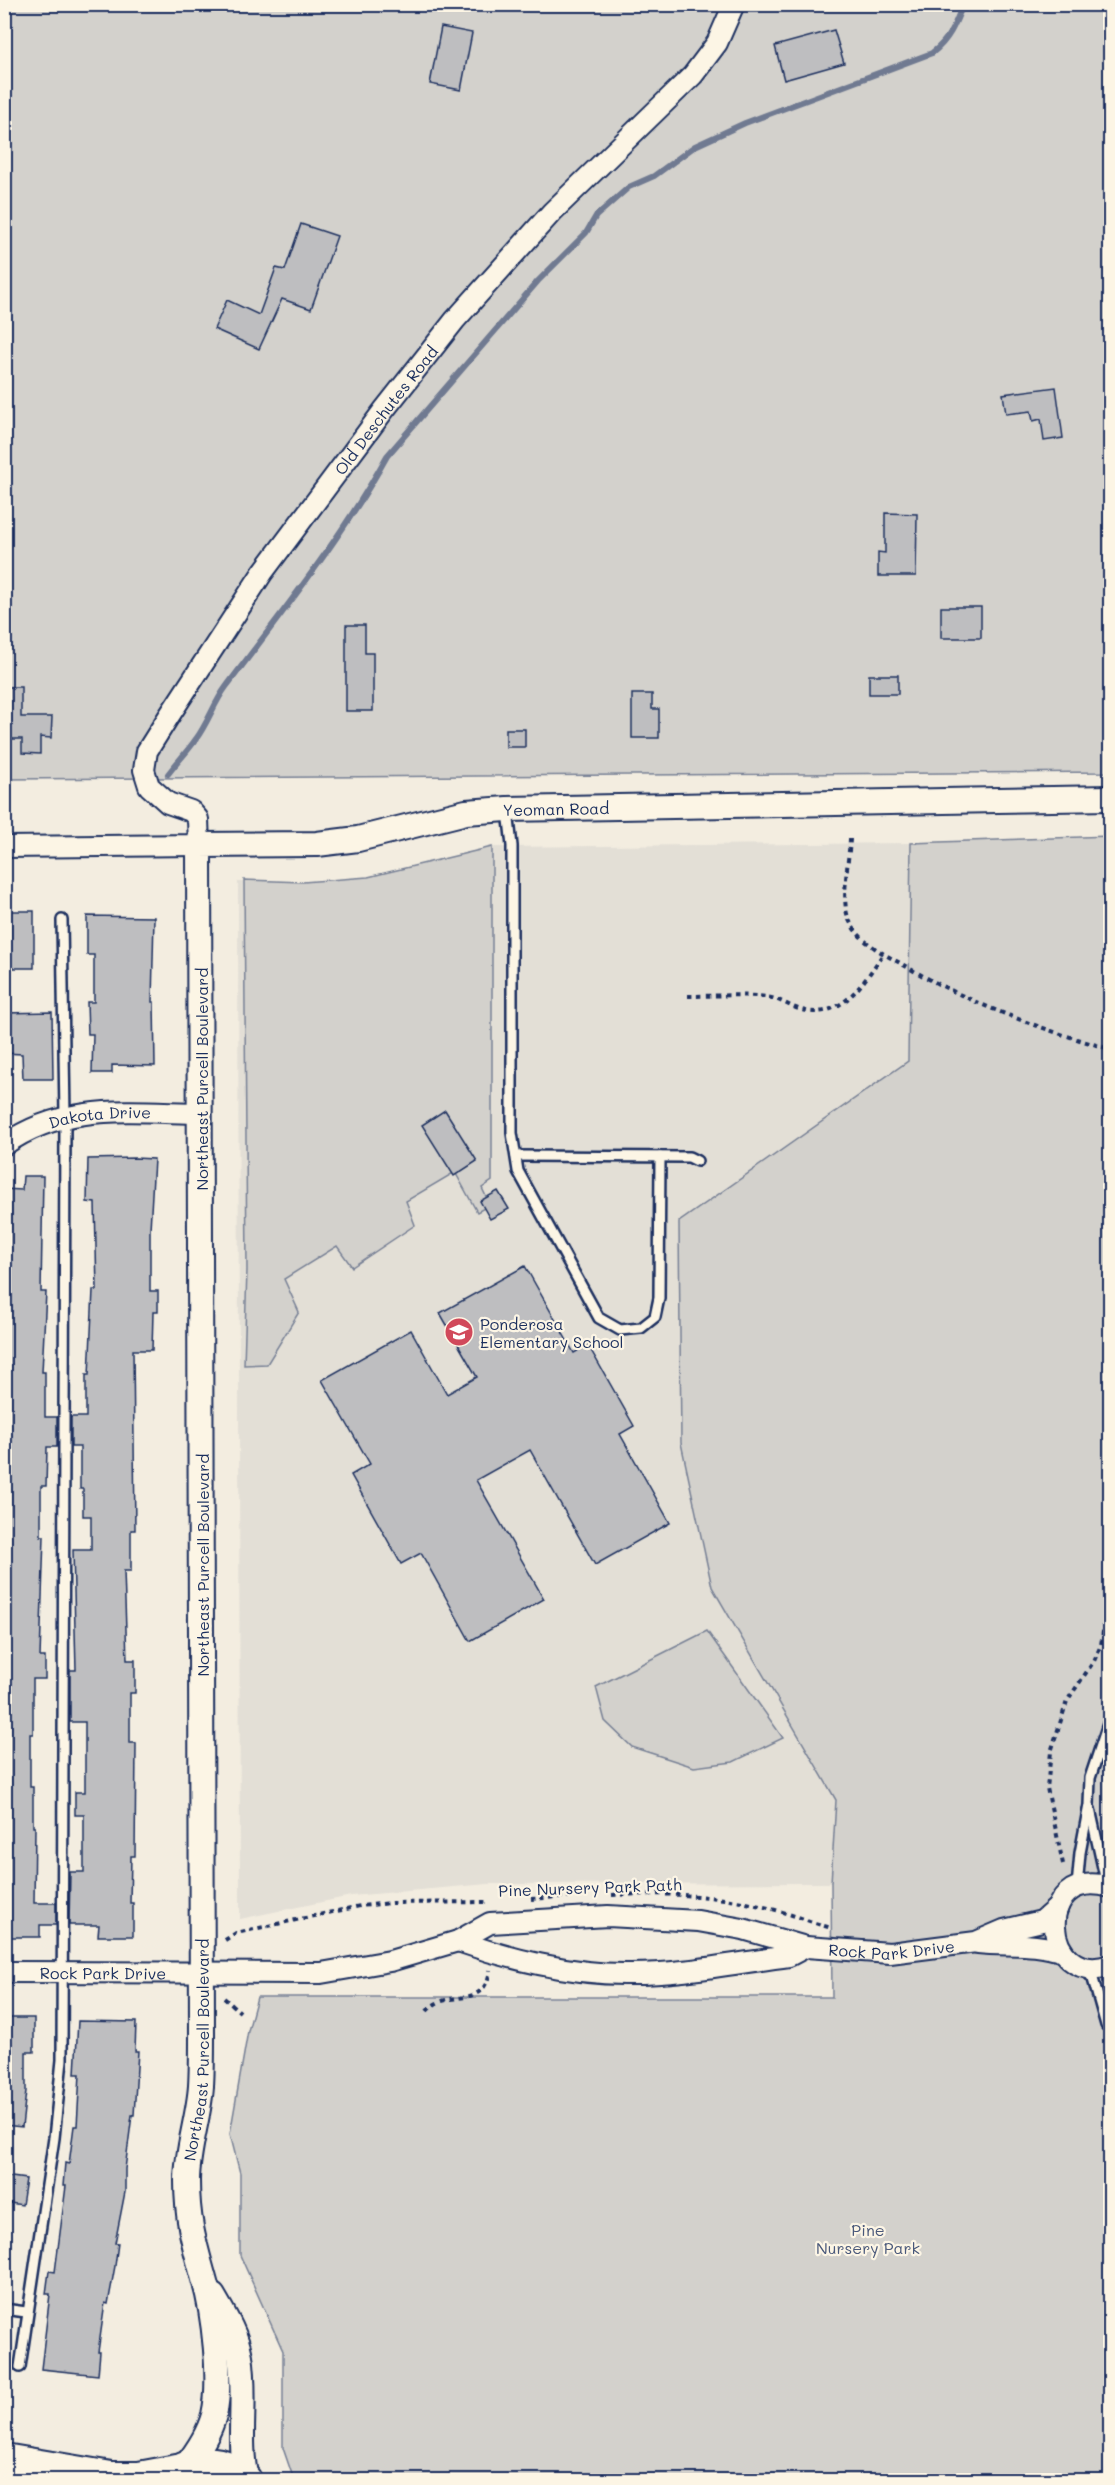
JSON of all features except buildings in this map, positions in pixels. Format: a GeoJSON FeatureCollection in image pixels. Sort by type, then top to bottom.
{"type":"FeatureCollection","features":[{"type":"Feature","properties":{"kind":"highway"},"geometry":{"type":"LineString","coordinates":[[4,2460],[111,2478],[139,2478],[176,2473],[197,2463],[224,2467],[237,2472],[245,2481]]}},
{"type":"Feature","properties":{"kind":"street","name":"Old Deschutes Road"},"geometry":{"type":"LineString","coordinates":[[199,845],[198,819],[191,811],[168,803],[149,786],[144,770],[147,751],[163,724],[263,572],[391,401],[455,321],[552,212],[693,75],[717,43],[734,4]]}},
{"type":"Feature","properties":{"kind":"street","name":"Yeoman Road"},"geometry":{"type":"LineString","coordinates":[[4,847],[316,844],[358,839],[466,812],[507,808],[1110,798]]}},
{"type":"Feature","properties":{"kind":"street","name":"Northeast Purcell Boulevard"},"geometry":{"type":"LineString","coordinates":[[199,845],[202,1973],[201,2086],[187,2178],[188,2214],[192,2241],[205,2281],[233,2333],[240,2354],[243,2380],[242,2459],[245,2481]]}},
{"type":"Feature","properties":{"kind":"street","name":"Dakota Drive"},"geometry":{"type":"LineString","coordinates":[[4,1145],[27,1130],[65,1116],[93,1111],[201,1113]]}},
{"type":"Feature","properties":{"kind":"street"},"geometry":{"type":"LineString","coordinates":[[1077,1887],[1091,1884],[1109,1886]]}},
{"type":"Feature","properties":{"kind":"street","name":"Rock Park Drive"},"geometry":{"type":"LineString","coordinates":[[976,1942],[1004,1930],[1042,1921],[1058,1906],[1064,1896],[1077,1887]]}},
{"type":"Feature","properties":{"kind":"street"},"geometry":{"type":"LineString","coordinates":[[1058,1906],[1054,1918],[1054,1930],[1063,1952],[1082,1965],[1094,1967],[1110,1965]]}},
{"type":"Feature","properties":{"kind":"street","name":"Rock Park Drive"},"geometry":{"type":"LineString","coordinates":[[4,1972],[321,1973],[390,1961],[458,1941],[490,1923],[608,1916],[698,1921],[743,1929],[806,1947],[890,1953],[976,1942],[1005,1946],[1044,1945],[1063,1952]]}},
{"type":"Feature","properties":{"kind":"street"},"geometry":{"type":"LineString","coordinates":[[458,1941],[490,1953],[574,1970],[623,1974],[670,1972],[789,1956],[806,1947]]}},
{"type":"Feature","properties":{"kind":"street","name":"Northeast Purcell Boulevard"},"geometry":{"type":"LineString","coordinates":[[176,2473],[205,2436],[214,2416],[216,2364],[205,2281]]}},
{"type":"Feature","properties":{"kind":"lane"},"geometry":{"type":"LineString","coordinates":[[507,808],[512,846],[512,1133],[518,1170],[599,1317],[620,1330],[641,1328],[655,1317],[659,1298],[660,1157]]}},
{"type":"Feature","properties":{"kind":"lane"},"geometry":{"type":"LineString","coordinates":[[20,2367],[26,2312],[55,2127],[62,2060],[65,1116],[62,920]]}},
{"type":"Feature","properties":{"kind":"lane"},"geometry":{"type":"LineString","coordinates":[[516,1156],[689,1157],[697,1161]]}},
{"type":"Feature","properties":{"kind":"lane"},"geometry":{"type":"LineString","coordinates":[[1077,1887],[1080,1853],[1089,1805],[1090,1778],[1110,1718]]}},
{"type":"Feature","properties":{"kind":"lane"},"geometry":{"type":"LineString","coordinates":[[1089,1805],[1109,1886]]}},
{"type":"Feature","properties":{"kind":"lane"},"geometry":{"type":"LineString","coordinates":[[1082,1965],[1093,1979],[1106,2025],[1110,2025]]}},
{"type":"Feature","properties":{"kind":"lane"},"geometry":{"type":"LineString","coordinates":[[4,2309],[26,2312]]}},
{"type":"Feature","properties":{"kind":"path"},"geometry":{"type":"LineString","coordinates":[[850,839],[846,903],[848,917],[859,936],[883,954],[930,981],[1003,1014],[1110,1049]]}},
{"type":"Feature","properties":{"kind":"path"},"geometry":{"type":"LineString","coordinates":[[688,996],[766,997],[800,1010],[814,1013],[826,1012],[839,1007],[854,993],[883,954]]}},
{"type":"Feature","properties":{"kind":"path"},"geometry":{"type":"LineString","coordinates":[[1064,1869],[1047,1788],[1051,1752],[1067,1701],[1094,1661],[1101,1646],[1110,1583]]}},
{"type":"Feature","properties":{"kind":"path","name":"Pine Nursery Park Path"},"geometry":{"type":"LineString","coordinates":[[600,1895],[669,1893],[705,1897],[760,1906],[832,1928]]}},
{"type":"Feature","properties":{"kind":"path","name":"Pine Nursery Park Path"},"geometry":{"type":"LineString","coordinates":[[524,1899],[589,1895]]}},
{"type":"Feature","properties":{"kind":"path","name":"Pine Nursery Park Path"},"geometry":{"type":"LineString","coordinates":[[225,1940],[236,1933],[360,1906],[392,1903],[496,1902]]}},
{"type":"Feature","properties":{"kind":"path"},"geometry":{"type":"LineString","coordinates":[[427,2011],[435,2002],[448,1998],[465,1999],[478,1993],[487,1983],[490,1963]]}},
{"type":"Feature","properties":{"kind":"path"},"geometry":{"type":"LineString","coordinates":[[224,1998],[240,2012]]}},
{"type":"Feature","properties":{"kind":"shaded area","name":"Ponderosa Elementary School"},"geometry":{"type":"Polygon","coordinates":[[[911,843],[909,1061],[679,1222],[712,1587],[836,1800],[831,1883],[488,1884],[351,1896],[240,1919],[238,882],[303,882],[368,877],[492,847],[911,843]]]}},
{"type":"Feature","properties":{"kind":"green space"},"geometry":{"type":"Polygon","coordinates":[[[4,5],[1110,5],[1110,772],[5,779],[4,5]]]}},
{"type":"Feature","properties":{"kind":"green space","name":"Pine Nursery Park"},"geometry":{"type":"Polygon","coordinates":[[[1110,836],[1110,2480],[294,2480],[283,2448],[283,2351],[240,2255],[240,2173],[230,2134],[248,2031],[257,1997],[832,1997],[831,1883],[836,1800],[712,1587],[681,1443],[679,1222],[908,1061],[911,843],[1110,836]]]}},
{"type":"Feature","properties":{"kind":"green space"},"geometry":{"type":"Polygon","coordinates":[[[492,847],[492,1181],[482,1188],[490,1205],[477,1212],[455,1172],[406,1201],[415,1225],[352,1267],[337,1246],[284,1279],[299,1312],[267,1364],[244,1365],[247,1270],[244,880],[303,882],[368,877],[492,847]]]}},
{"type":"Feature","properties":{"kind":"green space"},"geometry":{"type":"Polygon","coordinates":[[[707,1631],[783,1738],[733,1762],[694,1767],[632,1747],[605,1721],[596,1687],[707,1631]]]}},
{"type":"Feature","properties":{"kind":"waterway"},"geometry":{"type":"LineString","coordinates":[[168,774],[190,748],[226,687],[290,603],[351,516],[387,456],[538,281],[586,233],[596,216],[629,187],[654,176],[695,146],[745,123],[932,53],[951,32],[963,4]]}},
{"type":"Feature","properties":{"kind":"place","name":"Ponderosa Elementary School"},"geometry":{"type":"Point","coordinates":[459,1332]}}]}
